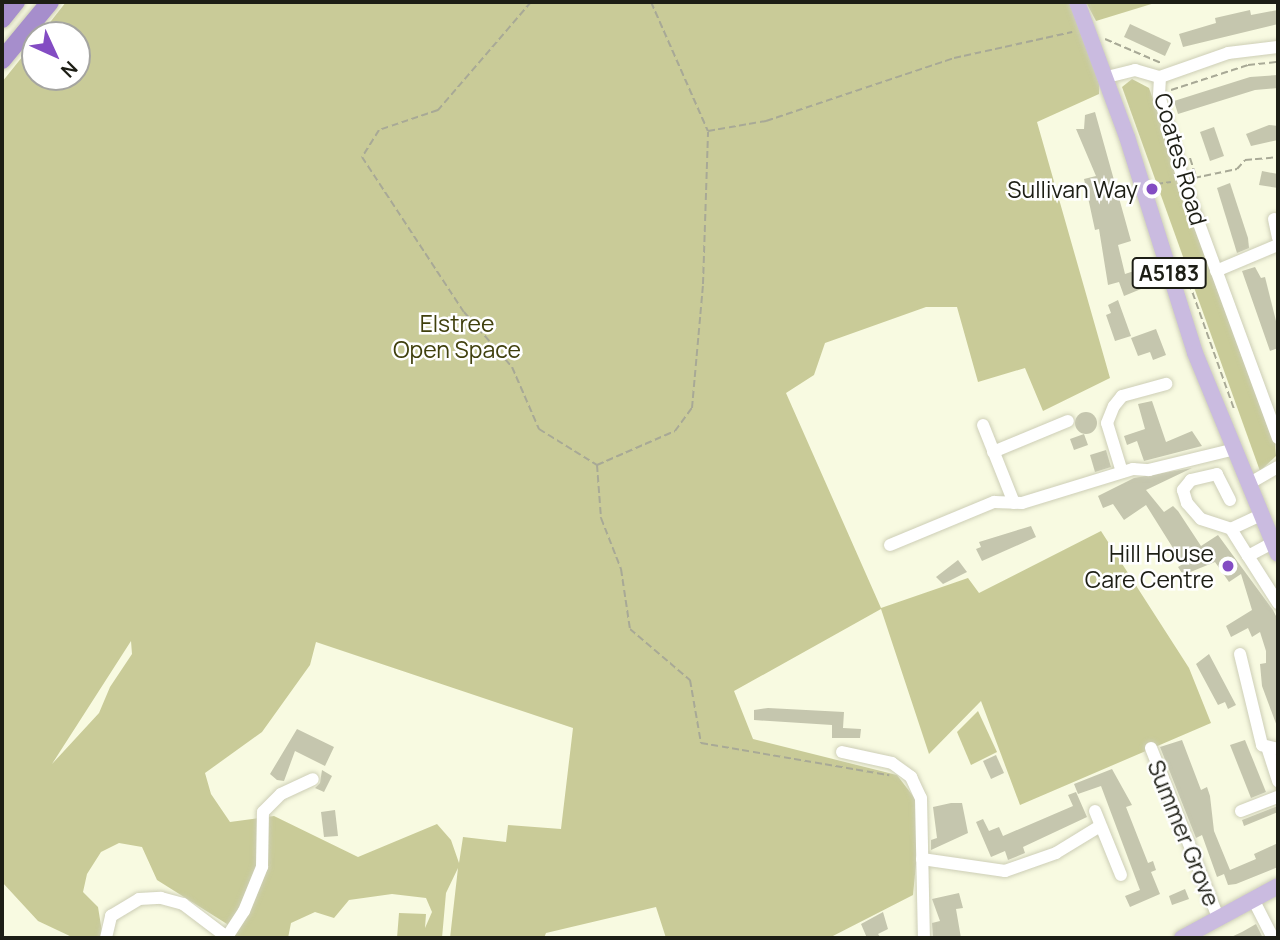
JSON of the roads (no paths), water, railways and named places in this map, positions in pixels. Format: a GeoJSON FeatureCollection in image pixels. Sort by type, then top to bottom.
{"type":"FeatureCollection","features":[{"type":"Feature","properties":{"kind":"highway"},"geometry":{"type":"LineString","coordinates":[[2,19],[16,2]]}},
{"type":"Feature","properties":{"kind":"highway"},"geometry":{"type":"LineString","coordinates":[[2,60],[50,2]]}},
{"type":"Feature","properties":{"kind":"main road","name":"A5183"},"geometry":{"type":"LineString","coordinates":[[1077,2],[1092,32],[1195,354],[1276,548]]}},
{"type":"Feature","properties":{"kind":"main road"},"geometry":{"type":"LineString","coordinates":[[1182,938],[1278,887]]}},
{"type":"Feature","properties":{"kind":"street"},"geometry":{"type":"LineString","coordinates":[[1107,77],[1135,70],[1162,71],[1228,53],[1278,47]]}},
{"type":"Feature","properties":{"kind":"street","name":"Coates Road"},"geometry":{"type":"LineString","coordinates":[[1162,71],[1159,95],[1183,180],[1278,434]]}},
{"type":"Feature","properties":{"kind":"street"},"geometry":{"type":"LineString","coordinates":[[1274,219],[1278,238]]}},
{"type":"Feature","properties":{"kind":"street"},"geometry":{"type":"LineString","coordinates":[[1216,271],[1278,245]]}},
{"type":"Feature","properties":{"kind":"street"},"geometry":{"type":"LineString","coordinates":[[1122,472],[1107,423],[1114,406],[1122,397],[1166,384]]}},
{"type":"Feature","properties":{"kind":"street"},"geometry":{"type":"LineString","coordinates":[[993,452],[1068,421]]}},
{"type":"Feature","properties":{"kind":"street"},"geometry":{"type":"LineString","coordinates":[[982,425],[1014,503]]}},
{"type":"Feature","properties":{"kind":"street"},"geometry":{"type":"LineString","coordinates":[[890,545],[994,502],[1014,503],[1122,472],[1235,449]]}},
{"type":"Feature","properties":{"kind":"street"},"geometry":{"type":"LineString","coordinates":[[1250,484],[1278,467]]}},
{"type":"Feature","properties":{"kind":"street"},"geometry":{"type":"LineString","coordinates":[[1230,500],[1217,474],[1191,480],[1183,490],[1187,503],[1201,519],[1231,529],[1278,603]]}},
{"type":"Feature","properties":{"kind":"street"},"geometry":{"type":"LineString","coordinates":[[1231,529],[1263,514]]}},
{"type":"Feature","properties":{"kind":"street"},"geometry":{"type":"LineString","coordinates":[[1248,556],[1276,548]]}},
{"type":"Feature","properties":{"kind":"street"},"geometry":{"type":"LineString","coordinates":[[1240,654],[1250,708],[1269,748],[1278,781]]}},
{"type":"Feature","properties":{"kind":"street","name":"Summer Grove"},"geometry":{"type":"LineString","coordinates":[[1151,748],[1218,918]]}},
{"type":"Feature","properties":{"kind":"street"},"geometry":{"type":"LineString","coordinates":[[842,751],[892,763],[911,777],[921,798],[924,938]]}},
{"type":"Feature","properties":{"kind":"street"},"geometry":{"type":"LineString","coordinates":[[106,938],[111,916],[139,899],[161,898],[183,904],[227,938],[244,911],[262,867],[263,812],[271,800],[313,779]]}},
{"type":"Feature","properties":{"kind":"street"},"geometry":{"type":"LineString","coordinates":[[1241,811],[1278,797]]}},
{"type":"Feature","properties":{"kind":"street"},"geometry":{"type":"LineString","coordinates":[[1095,811],[1121,875]]}},
{"type":"Feature","properties":{"kind":"street"},"geometry":{"type":"LineString","coordinates":[[922,859],[1005,871],[1056,853],[1100,826]]}},
{"type":"Feature","properties":{"kind":"street"},"geometry":{"type":"LineString","coordinates":[[1253,899],[1273,938]]}},
{"type":"Feature","properties":{"kind":"place","name":"Sullivan Way"},"geometry":{"type":"Point","coordinates":[1152,189]}},
{"type":"Feature","properties":{"kind":"place","name":"Hill House Care Centre"},"geometry":{"type":"Point","coordinates":[1228,566]}},
{"type":"Feature","properties":{"kind":"park label","name":"Elstree Open Space"},"geometry":{"type":"Point","coordinates":[457,336]}}]}
